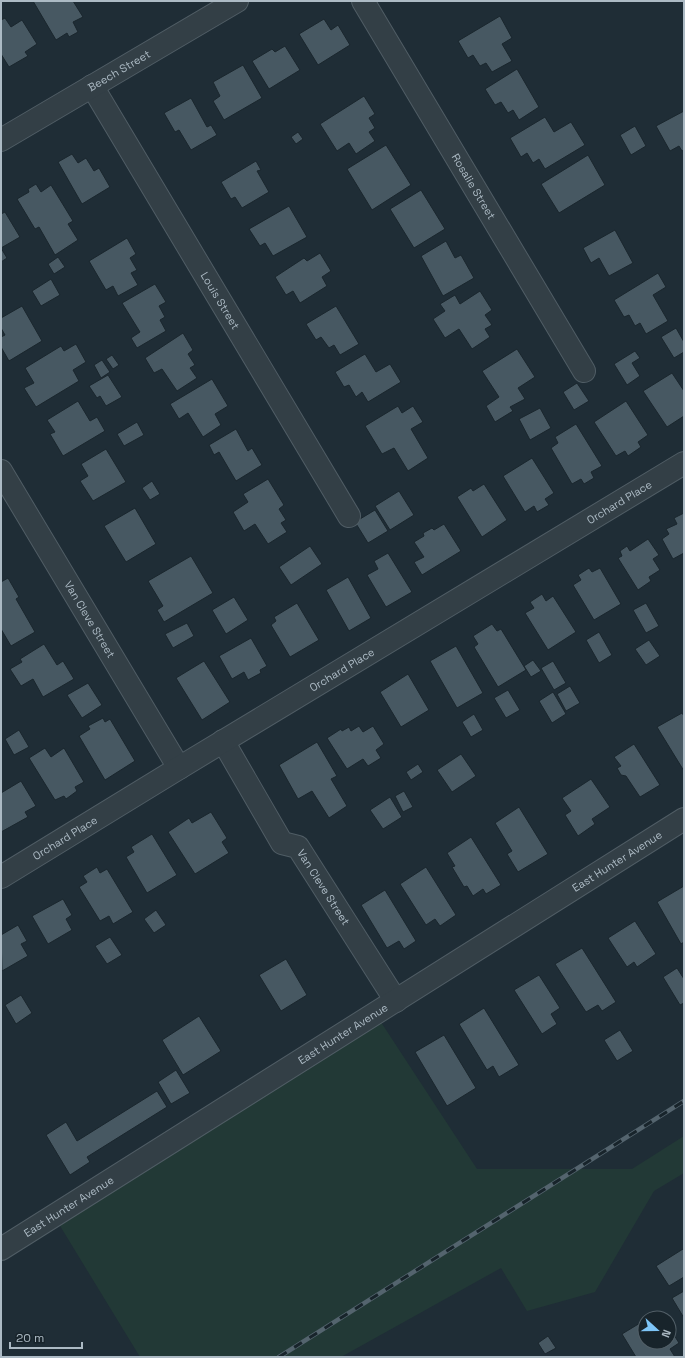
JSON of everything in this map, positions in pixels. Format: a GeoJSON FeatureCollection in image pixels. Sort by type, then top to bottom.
{"type":"FeatureCollection","features":[{"type":"Feature","properties":{"kind":"street","name":"Beech Street"},"geometry":{"type":"LineString","coordinates":[[1,140],[237,1]]}},
{"type":"Feature","properties":{"kind":"street","name":"Rosalie Street"},"geometry":{"type":"LineString","coordinates":[[363,1],[584,371]]}},
{"type":"Feature","properties":{"kind":"street","name":"Louis Street"},"geometry":{"type":"LineString","coordinates":[[92,86],[348,516]]}},
{"type":"Feature","properties":{"kind":"street","name":"Orchard Place"},"geometry":{"type":"LineString","coordinates":[[1,877],[223,741],[684,463]]}},
{"type":"Feature","properties":{"kind":"street","name":"Van Cleve Street"},"geometry":{"type":"LineString","coordinates":[[1,471],[179,768]]}},
{"type":"Feature","properties":{"kind":"street","name":"Van Cleve Street"},"geometry":{"type":"LineString","coordinates":[[223,741],[282,843],[298,847],[396,1001]]}},
{"type":"Feature","properties":{"kind":"street","name":"East Hunter Avenue"},"geometry":{"type":"LineString","coordinates":[[1,1249],[684,819]]}},
{"type":"Feature","properties":{"kind":"green space"},"geometry":{"type":"Polygon","coordinates":[[[375,1013],[477,1169],[632,1169],[684,1136],[684,1173],[654,1191],[595,1292],[527,1311],[501,1268],[341,1357],[140,1357],[54,1216],[375,1013]]]}},
{"type":"Feature","properties":{"kind":"building"},"geometry":{"type":"Polygon","coordinates":[[[33,1],[73,1],[83,17],[73,22],[78,32],[69,37],[67,33],[56,40],[33,1]]]}},
{"type":"Feature","properties":{"kind":"building"},"geometry":{"type":"Polygon","coordinates":[[[500,16],[512,38],[502,44],[512,61],[492,72],[486,63],[480,66],[473,55],[468,58],[458,41],[500,16]]]}},
{"type":"Feature","properties":{"kind":"building"},"geometry":{"type":"Polygon","coordinates":[[[5,18],[11,27],[22,20],[37,44],[25,52],[28,56],[9,67],[1,54],[1,20],[5,18]]]}},
{"type":"Feature","properties":{"kind":"building"},"geometry":{"type":"Polygon","coordinates":[[[324,19],[331,30],[338,25],[350,45],[318,65],[299,34],[324,19]]]}},
{"type":"Feature","properties":{"kind":"building"},"geometry":{"type":"Polygon","coordinates":[[[285,46],[300,70],[269,89],[252,61],[272,49],[275,52],[285,46]]]}},
{"type":"Feature","properties":{"kind":"building"},"geometry":{"type":"Polygon","coordinates":[[[243,65],[262,98],[224,120],[213,101],[220,96],[213,82],[243,65]]]}},
{"type":"Feature","properties":{"kind":"building"},"geometry":{"type":"Polygon","coordinates":[[[517,69],[539,107],[519,120],[513,110],[508,113],[501,102],[495,105],[485,89],[517,69]]]}},
{"type":"Feature","properties":{"kind":"building"},"geometry":{"type":"Polygon","coordinates":[[[364,96],[375,114],[369,118],[375,128],[369,132],[375,141],[356,154],[349,143],[337,151],[320,124],[364,96]]]}},
{"type":"Feature","properties":{"kind":"building"},"geometry":{"type":"Polygon","coordinates":[[[191,98],[207,127],[211,125],[217,135],[191,150],[179,130],[175,132],[164,113],[191,98]]]}},
{"type":"Feature","properties":{"kind":"building"},"geometry":{"type":"Polygon","coordinates":[[[684,111],[684,150],[682,151],[679,146],[670,151],[656,126],[684,111]]]}},
{"type":"Feature","properties":{"kind":"building"},"geometry":{"type":"Polygon","coordinates":[[[545,117],[554,132],[571,122],[585,145],[545,169],[539,159],[533,163],[527,153],[521,157],[510,138],[545,117]]]}},
{"type":"Feature","properties":{"kind":"building"},"geometry":{"type":"Polygon","coordinates":[[[635,126],[646,146],[631,155],[620,135],[635,126]]]}},
{"type":"Feature","properties":{"kind":"building"},"geometry":{"type":"Polygon","coordinates":[[[298,132],[303,139],[296,144],[291,137],[298,132]]]}},
{"type":"Feature","properties":{"kind":"building"},"geometry":{"type":"Polygon","coordinates":[[[386,145],[411,185],[372,210],[347,169],[386,145]]]}},
{"type":"Feature","properties":{"kind":"building"},"geometry":{"type":"Polygon","coordinates":[[[72,154],[78,163],[86,158],[94,171],[99,168],[110,187],[82,204],[58,162],[72,154]]]}},
{"type":"Feature","properties":{"kind":"building"},"geometry":{"type":"Polygon","coordinates":[[[588,155],[605,185],[559,213],[541,184],[588,155]]]}},
{"type":"Feature","properties":{"kind":"building"},"geometry":{"type":"Polygon","coordinates":[[[256,161],[261,170],[257,171],[269,192],[242,208],[235,197],[231,199],[221,182],[256,161]]]}},
{"type":"Feature","properties":{"kind":"building"},"geometry":{"type":"Polygon","coordinates":[[[36,184],[41,192],[51,185],[73,221],[68,224],[78,240],[55,255],[39,227],[35,229],[17,199],[29,192],[28,189],[36,184]]]}},
{"type":"Feature","properties":{"kind":"building"},"geometry":{"type":"Polygon","coordinates":[[[421,190],[445,229],[414,248],[390,209],[421,190]]]}},
{"type":"Feature","properties":{"kind":"building"},"geometry":{"type":"Polygon","coordinates":[[[289,206],[307,237],[273,256],[265,243],[260,246],[249,229],[289,206]]]}},
{"type":"Feature","properties":{"kind":"building"},"geometry":{"type":"Polygon","coordinates":[[[5,212],[20,237],[1,248],[1,214],[5,212]]]}},
{"type":"Feature","properties":{"kind":"building"},"geometry":{"type":"Polygon","coordinates":[[[615,230],[633,263],[609,276],[599,258],[591,263],[583,248],[615,230]]]}},
{"type":"Feature","properties":{"kind":"building"},"geometry":{"type":"Polygon","coordinates":[[[127,238],[136,254],[130,258],[137,270],[131,273],[138,285],[118,296],[113,286],[106,290],[89,261],[127,238]]]}},
{"type":"Feature","properties":{"kind":"building"},"geometry":{"type":"Polygon","coordinates":[[[446,241],[455,258],[461,255],[474,278],[443,296],[421,256],[446,241]]]}},
{"type":"Feature","properties":{"kind":"building"},"geometry":{"type":"Polygon","coordinates":[[[1,248],[7,258],[1,262],[1,248]]]}},
{"type":"Feature","properties":{"kind":"building"},"geometry":{"type":"Polygon","coordinates":[[[320,253],[331,271],[322,277],[327,286],[300,303],[293,291],[286,295],[275,277],[304,258],[307,261],[320,253]]]}},
{"type":"Feature","properties":{"kind":"building"},"geometry":{"type":"Polygon","coordinates":[[[58,257],[65,267],[54,274],[48,264],[58,257]]]}},
{"type":"Feature","properties":{"kind":"building"},"geometry":{"type":"Polygon","coordinates":[[[658,273],[666,287],[653,295],[668,321],[646,334],[640,323],[635,326],[629,315],[624,317],[614,300],[658,273]]]}},
{"type":"Feature","properties":{"kind":"building"},"geometry":{"type":"Polygon","coordinates":[[[51,279],[60,295],[41,306],[32,291],[51,279]]]}},
{"type":"Feature","properties":{"kind":"building"},"geometry":{"type":"Polygon","coordinates":[[[155,284],[166,302],[159,306],[165,317],[160,320],[166,331],[137,348],[131,338],[140,332],[122,303],[155,284]]]}},
{"type":"Feature","properties":{"kind":"building"},"geometry":{"type":"Polygon","coordinates":[[[480,291],[492,310],[485,315],[492,325],[485,329],[490,337],[472,349],[459,329],[445,338],[433,319],[445,311],[440,304],[455,295],[460,304],[480,291]]]}},
{"type":"Feature","properties":{"kind":"building"},"geometry":{"type":"Polygon","coordinates":[[[22,306],[42,341],[9,361],[1,347],[1,337],[5,335],[1,328],[1,318],[22,306]]]}},
{"type":"Feature","properties":{"kind":"building"},"geometry":{"type":"Polygon","coordinates":[[[336,306],[359,344],[340,355],[334,345],[329,348],[321,337],[316,340],[306,324],[336,306]]]}},
{"type":"Feature","properties":{"kind":"building"},"geometry":{"type":"Polygon","coordinates":[[[676,328],[684,342],[684,352],[674,358],[661,337],[676,328]]]}},
{"type":"Feature","properties":{"kind":"building"},"geometry":{"type":"Polygon","coordinates":[[[183,333],[193,350],[188,354],[195,365],[190,368],[197,378],[177,391],[162,369],[154,373],[145,358],[183,333]]]}},
{"type":"Feature","properties":{"kind":"building"},"geometry":{"type":"Polygon","coordinates":[[[76,344],[86,362],[73,370],[79,381],[36,407],[24,388],[34,383],[25,368],[61,346],[64,351],[76,344]]]}},
{"type":"Feature","properties":{"kind":"building"},"geometry":{"type":"Polygon","coordinates":[[[517,349],[535,377],[518,388],[525,399],[510,407],[513,411],[495,422],[486,406],[499,397],[482,371],[517,349]]]}},
{"type":"Feature","properties":{"kind":"building"},"geometry":{"type":"Polygon","coordinates":[[[635,351],[640,358],[632,363],[640,376],[627,385],[614,364],[635,351]]]}},
{"type":"Feature","properties":{"kind":"building"},"geometry":{"type":"Polygon","coordinates":[[[365,354],[376,372],[390,364],[401,382],[368,402],[362,392],[356,397],[349,385],[344,387],[335,372],[365,354]]]}},
{"type":"Feature","properties":{"kind":"building"},"geometry":{"type":"Polygon","coordinates":[[[112,355],[119,365],[113,369],[106,359],[112,355]]]}},
{"type":"Feature","properties":{"kind":"building"},"geometry":{"type":"Polygon","coordinates":[[[102,360],[110,372],[101,378],[94,365],[102,360]]]}},
{"type":"Feature","properties":{"kind":"building"},"geometry":{"type":"Polygon","coordinates":[[[672,373],[684,391],[684,416],[667,427],[643,391],[672,373]]]}},
{"type":"Feature","properties":{"kind":"building"},"geometry":{"type":"Polygon","coordinates":[[[108,375],[122,397],[106,406],[100,396],[97,398],[89,386],[108,375]]]}},
{"type":"Feature","properties":{"kind":"building"},"geometry":{"type":"Polygon","coordinates":[[[212,379],[228,406],[215,414],[221,425],[203,437],[188,413],[179,419],[170,404],[212,379]]]}},
{"type":"Feature","properties":{"kind":"building"},"geometry":{"type":"Polygon","coordinates":[[[577,383],[589,401],[574,410],[563,392],[577,383]]]}},
{"type":"Feature","properties":{"kind":"building"},"geometry":{"type":"Polygon","coordinates":[[[78,401],[90,421],[97,417],[105,431],[63,456],[50,434],[55,432],[47,420],[78,401]]]}},
{"type":"Feature","properties":{"kind":"building"},"geometry":{"type":"Polygon","coordinates":[[[626,401],[648,435],[638,442],[641,447],[628,456],[625,451],[616,456],[594,422],[626,401]]]}},
{"type":"Feature","properties":{"kind":"building"},"geometry":{"type":"Polygon","coordinates":[[[398,406],[402,413],[413,406],[423,422],[411,429],[428,458],[408,471],[394,448],[382,454],[365,426],[398,406]]]}},
{"type":"Feature","properties":{"kind":"building"},"geometry":{"type":"Polygon","coordinates":[[[540,408],[551,428],[530,440],[519,419],[540,408]]]}},
{"type":"Feature","properties":{"kind":"building"},"geometry":{"type":"Polygon","coordinates":[[[137,422],[144,435],[124,446],[117,434],[137,422]]]}},
{"type":"Feature","properties":{"kind":"building"},"geometry":{"type":"Polygon","coordinates":[[[576,424],[602,466],[591,472],[594,478],[584,484],[581,479],[572,484],[551,448],[558,443],[555,437],[576,424]]]}},
{"type":"Feature","properties":{"kind":"building"},"geometry":{"type":"Polygon","coordinates":[[[236,429],[248,451],[252,448],[262,465],[236,481],[219,452],[214,455],[209,445],[236,429]]]}},
{"type":"Feature","properties":{"kind":"building"},"geometry":{"type":"Polygon","coordinates":[[[106,449],[126,482],[93,501],[80,481],[88,476],[81,464],[106,449]]]}},
{"type":"Feature","properties":{"kind":"building"},"geometry":{"type":"Polygon","coordinates":[[[532,458],[554,493],[545,499],[549,505],[537,512],[534,506],[525,512],[503,476],[532,458]]]}},
{"type":"Feature","properties":{"kind":"building"},"geometry":{"type":"Polygon","coordinates":[[[268,479],[284,505],[279,509],[286,520],[281,523],[287,532],[268,544],[255,524],[244,531],[233,512],[248,502],[243,494],[268,479]]]}},
{"type":"Feature","properties":{"kind":"building"},"geometry":{"type":"Polygon","coordinates":[[[152,481],[160,494],[150,500],[142,488],[152,481]]]}},
{"type":"Feature","properties":{"kind":"building"},"geometry":{"type":"Polygon","coordinates":[[[484,484],[507,520],[482,537],[457,497],[471,488],[473,491],[484,484]]]}},
{"type":"Feature","properties":{"kind":"building"},"geometry":{"type":"Polygon","coordinates":[[[399,491],[414,515],[390,530],[375,506],[399,491]]]}},
{"type":"Feature","properties":{"kind":"building"},"geometry":{"type":"Polygon","coordinates":[[[135,508],[156,544],[126,562],[104,526],[135,508]]]}},
{"type":"Feature","properties":{"kind":"building"},"geometry":{"type":"Polygon","coordinates":[[[375,510],[388,531],[368,543],[355,522],[375,510]]]}},
{"type":"Feature","properties":{"kind":"building"},"geometry":{"type":"Polygon","coordinates":[[[684,513],[684,553],[673,559],[662,539],[669,534],[666,529],[677,524],[674,518],[684,513]]]}},
{"type":"Feature","properties":{"kind":"building"},"geometry":{"type":"Polygon","coordinates":[[[444,524],[461,551],[422,575],[414,562],[424,557],[414,542],[424,536],[423,533],[432,528],[434,530],[444,524]]]}},
{"type":"Feature","properties":{"kind":"building"},"geometry":{"type":"Polygon","coordinates":[[[648,539],[659,555],[653,559],[660,570],[649,577],[651,581],[638,590],[618,558],[622,556],[620,551],[627,546],[630,551],[648,539]]]}},
{"type":"Feature","properties":{"kind":"building"},"geometry":{"type":"Polygon","coordinates":[[[310,546],[322,564],[291,585],[279,567],[310,546]]]}},
{"type":"Feature","properties":{"kind":"building"},"geometry":{"type":"Polygon","coordinates":[[[388,553],[412,592],[386,607],[367,575],[378,569],[374,561],[388,553]]]}},
{"type":"Feature","properties":{"kind":"building"},"geometry":{"type":"Polygon","coordinates":[[[191,556],[213,593],[164,622],[157,610],[163,606],[148,581],[191,556]]]}},
{"type":"Feature","properties":{"kind":"building"},"geometry":{"type":"Polygon","coordinates":[[[589,568],[592,572],[600,568],[621,604],[594,620],[573,585],[581,580],[578,575],[589,568]]]}},
{"type":"Feature","properties":{"kind":"building"},"geometry":{"type":"Polygon","coordinates":[[[348,577],[371,618],[349,631],[326,590],[348,577]]]}},
{"type":"Feature","properties":{"kind":"building"},"geometry":{"type":"Polygon","coordinates":[[[8,578],[19,597],[16,599],[35,632],[11,646],[1,629],[1,582],[8,578]]]}},
{"type":"Feature","properties":{"kind":"building"},"geometry":{"type":"Polygon","coordinates":[[[542,594],[546,601],[553,596],[576,632],[548,650],[525,613],[534,608],[530,602],[542,594]]]}},
{"type":"Feature","properties":{"kind":"building"},"geometry":{"type":"Polygon","coordinates":[[[234,597],[248,620],[226,634],[212,610],[234,597]]]}},
{"type":"Feature","properties":{"kind":"building"},"geometry":{"type":"Polygon","coordinates":[[[297,603],[319,640],[290,657],[271,625],[276,621],[274,617],[297,603]]]}},
{"type":"Feature","properties":{"kind":"building"},"geometry":{"type":"Polygon","coordinates":[[[646,603],[659,626],[646,633],[633,610],[646,603]]]}},
{"type":"Feature","properties":{"kind":"building"},"geometry":{"type":"Polygon","coordinates":[[[187,623],[194,636],[173,648],[165,634],[187,623]]]}},
{"type":"Feature","properties":{"kind":"building"},"geometry":{"type":"Polygon","coordinates":[[[492,624],[497,631],[501,629],[526,670],[498,687],[474,647],[478,644],[473,636],[492,624]]]}},
{"type":"Feature","properties":{"kind":"building"},"geometry":{"type":"Polygon","coordinates":[[[599,632],[612,655],[599,663],[586,640],[599,632]]]}},
{"type":"Feature","properties":{"kind":"building"},"geometry":{"type":"Polygon","coordinates":[[[251,638],[267,666],[260,670],[261,673],[248,680],[244,672],[232,679],[219,656],[251,638]]]}},
{"type":"Feature","properties":{"kind":"building"},"geometry":{"type":"Polygon","coordinates":[[[649,640],[660,656],[646,665],[635,649],[649,640]]]}},
{"type":"Feature","properties":{"kind":"building"},"geometry":{"type":"Polygon","coordinates":[[[44,644],[57,665],[63,661],[74,679],[43,697],[33,679],[21,686],[10,669],[22,662],[20,659],[44,644]]]}},
{"type":"Feature","properties":{"kind":"building"},"geometry":{"type":"Polygon","coordinates":[[[456,646],[483,693],[457,708],[430,661],[456,646]]]}},
{"type":"Feature","properties":{"kind":"building"},"geometry":{"type":"Polygon","coordinates":[[[533,660],[541,671],[531,677],[524,666],[533,660]]]}},
{"type":"Feature","properties":{"kind":"building"},"geometry":{"type":"Polygon","coordinates":[[[204,661],[230,702],[202,720],[176,678],[204,661]]]}},
{"type":"Feature","properties":{"kind":"building"},"geometry":{"type":"Polygon","coordinates":[[[553,661],[566,683],[554,690],[541,668],[553,661]]]}},
{"type":"Feature","properties":{"kind":"building"},"geometry":{"type":"Polygon","coordinates":[[[408,674],[429,710],[401,727],[380,692],[408,674]]]}},
{"type":"Feature","properties":{"kind":"building"},"geometry":{"type":"Polygon","coordinates":[[[88,683],[102,705],[82,718],[67,695],[88,683]]]}},
{"type":"Feature","properties":{"kind":"building"},"geometry":{"type":"Polygon","coordinates":[[[570,686],[580,703],[566,711],[557,694],[570,686]]]}},
{"type":"Feature","properties":{"kind":"building"},"geometry":{"type":"Polygon","coordinates":[[[508,690],[520,710],[506,718],[494,698],[508,690]]]}},
{"type":"Feature","properties":{"kind":"building"},"geometry":{"type":"Polygon","coordinates":[[[553,692],[566,714],[552,723],[539,701],[553,692]]]}},
{"type":"Feature","properties":{"kind":"building"},"geometry":{"type":"Polygon","coordinates":[[[682,713],[684,716],[684,771],[657,727],[682,713]]]}},
{"type":"Feature","properties":{"kind":"building"},"geometry":{"type":"Polygon","coordinates":[[[474,714],[483,730],[471,737],[462,722],[474,714]]]}},
{"type":"Feature","properties":{"kind":"building"},"geometry":{"type":"Polygon","coordinates":[[[103,718],[105,722],[110,719],[135,761],[105,780],[79,736],[90,729],[88,726],[103,718]]]}},
{"type":"Feature","properties":{"kind":"building"},"geometry":{"type":"Polygon","coordinates":[[[359,726],[363,732],[373,726],[384,744],[376,750],[381,758],[368,766],[363,759],[347,769],[327,738],[341,729],[342,731],[349,727],[351,731],[359,726]]]}},
{"type":"Feature","properties":{"kind":"building"},"geometry":{"type":"Polygon","coordinates":[[[19,730],[29,747],[14,755],[5,739],[19,730]]]}},
{"type":"Feature","properties":{"kind":"building"},"geometry":{"type":"Polygon","coordinates":[[[317,742],[337,776],[331,779],[347,806],[329,818],[312,791],[298,799],[279,765],[317,742]]]}},
{"type":"Feature","properties":{"kind":"building"},"geometry":{"type":"Polygon","coordinates":[[[634,744],[660,785],[640,797],[626,776],[621,775],[617,768],[621,766],[614,757],[634,744]]]}},
{"type":"Feature","properties":{"kind":"building"},"geometry":{"type":"Polygon","coordinates":[[[45,748],[51,757],[64,748],[84,782],[75,787],[77,791],[66,799],[64,796],[55,800],[29,758],[45,748]]]}},
{"type":"Feature","properties":{"kind":"building"},"geometry":{"type":"Polygon","coordinates":[[[461,754],[476,776],[452,792],[437,770],[461,754]]]}},
{"type":"Feature","properties":{"kind":"building"},"geometry":{"type":"Polygon","coordinates":[[[418,764],[423,772],[411,780],[406,772],[418,764]]]}},
{"type":"Feature","properties":{"kind":"building"},"geometry":{"type":"Polygon","coordinates":[[[591,779],[610,807],[592,819],[595,824],[578,836],[565,815],[571,811],[562,798],[591,779]]]}},
{"type":"Feature","properties":{"kind":"building"},"geometry":{"type":"Polygon","coordinates":[[[21,781],[36,806],[25,812],[28,817],[1,832],[1,793],[21,781]]]}},
{"type":"Feature","properties":{"kind":"building"},"geometry":{"type":"Polygon","coordinates":[[[404,791],[413,807],[403,812],[395,796],[404,791]]]}},
{"type":"Feature","properties":{"kind":"building"},"geometry":{"type":"Polygon","coordinates":[[[390,797],[402,817],[383,829],[370,810],[390,797]]]}},
{"type":"Feature","properties":{"kind":"building"},"geometry":{"type":"Polygon","coordinates":[[[519,807],[548,854],[518,872],[507,854],[512,851],[495,823],[519,807]]]}},
{"type":"Feature","properties":{"kind":"building"},"geometry":{"type":"Polygon","coordinates":[[[211,812],[227,838],[222,842],[229,853],[195,874],[168,832],[189,818],[192,823],[211,812]]]}},
{"type":"Feature","properties":{"kind":"building"},"geometry":{"type":"Polygon","coordinates":[[[152,834],[177,875],[147,893],[126,857],[134,852],[131,847],[152,834]]]}},
{"type":"Feature","properties":{"kind":"building"},"geometry":{"type":"Polygon","coordinates":[[[471,837],[501,885],[486,894],[483,889],[473,896],[467,886],[464,887],[452,867],[455,866],[447,853],[471,837]]]}},
{"type":"Feature","properties":{"kind":"building"},"geometry":{"type":"Polygon","coordinates":[[[97,867],[100,873],[107,869],[133,912],[113,924],[109,916],[100,921],[79,887],[87,882],[83,876],[97,867]]]}},
{"type":"Feature","properties":{"kind":"building"},"geometry":{"type":"Polygon","coordinates":[[[426,867],[456,915],[440,926],[435,919],[426,925],[400,884],[426,867]]]}},
{"type":"Feature","properties":{"kind":"building"},"geometry":{"type":"Polygon","coordinates":[[[684,886],[684,942],[681,944],[657,902],[684,886]]]}},
{"type":"Feature","properties":{"kind":"building"},"geometry":{"type":"Polygon","coordinates":[[[385,890],[416,941],[404,949],[399,941],[387,948],[361,905],[385,890]]]}},
{"type":"Feature","properties":{"kind":"building"},"geometry":{"type":"Polygon","coordinates":[[[63,899],[72,915],[66,919],[72,930],[48,944],[32,916],[63,899]]]}},
{"type":"Feature","properties":{"kind":"building"},"geometry":{"type":"Polygon","coordinates":[[[156,910],[166,925],[154,933],[144,919],[156,910]]]}},
{"type":"Feature","properties":{"kind":"building"},"geometry":{"type":"Polygon","coordinates":[[[635,921],[656,954],[637,967],[634,962],[627,967],[608,938],[635,921]]]}},
{"type":"Feature","properties":{"kind":"building"},"geometry":{"type":"Polygon","coordinates":[[[18,925],[27,941],[21,944],[28,956],[2,971],[1,935],[18,925]]]}},
{"type":"Feature","properties":{"kind":"building"},"geometry":{"type":"Polygon","coordinates":[[[110,937],[122,955],[107,964],[95,946],[110,937]]]}},
{"type":"Feature","properties":{"kind":"building"},"geometry":{"type":"Polygon","coordinates":[[[582,948],[616,1002],[602,1011],[598,1005],[586,1012],[555,964],[582,948]]]}},
{"type":"Feature","properties":{"kind":"building"},"geometry":{"type":"Polygon","coordinates":[[[286,959],[307,995],[281,1011],[259,975],[286,959]]]}},
{"type":"Feature","properties":{"kind":"building"},"geometry":{"type":"Polygon","coordinates":[[[677,968],[684,979],[684,1003],[680,1005],[663,977],[677,968]]]}},
{"type":"Feature","properties":{"kind":"building"},"geometry":{"type":"Polygon","coordinates":[[[539,975],[560,1008],[551,1014],[557,1024],[542,1034],[514,990],[539,975]]]}},
{"type":"Feature","properties":{"kind":"building"},"geometry":{"type":"Polygon","coordinates":[[[21,995],[32,1013],[16,1024],[5,1005],[21,995]]]}},
{"type":"Feature","properties":{"kind":"building"},"geometry":{"type":"Polygon","coordinates":[[[484,1008],[519,1065],[499,1077],[493,1066],[487,1070],[459,1024],[484,1008]]]}},
{"type":"Feature","properties":{"kind":"building"},"geometry":{"type":"Polygon","coordinates":[[[199,1016],[221,1051],[183,1075],[162,1040],[199,1016]]]}},
{"type":"Feature","properties":{"kind":"building"},"geometry":{"type":"Polygon","coordinates":[[[620,1030],[633,1051],[617,1061],[604,1040],[620,1030]]]}},
{"type":"Feature","properties":{"kind":"building"},"geometry":{"type":"Polygon","coordinates":[[[444,1035],[476,1088],[447,1106],[415,1052],[444,1035]]]}},
{"type":"Feature","properties":{"kind":"building"},"geometry":{"type":"Polygon","coordinates":[[[176,1070],[190,1093],[171,1104],[158,1082],[176,1070]]]}},
{"type":"Feature","properties":{"kind":"building"},"geometry":{"type":"Polygon","coordinates":[[[157,1091],[167,1107],[87,1157],[90,1162],[70,1175],[46,1135],[66,1122],[77,1141],[157,1091]]]}},
{"type":"Feature","properties":{"kind":"building"},"geometry":{"type":"Polygon","coordinates":[[[683,1249],[684,1277],[669,1286],[656,1266],[683,1249]]]}},
{"type":"Feature","properties":{"kind":"building"},"geometry":{"type":"Polygon","coordinates":[[[684,1291],[684,1318],[672,1298],[684,1291]]]}},
{"type":"Feature","properties":{"kind":"building"},"geometry":{"type":"Polygon","coordinates":[[[637,1325],[637,1350],[671,1350],[675,1357],[636,1357],[622,1334],[637,1325]]]}},
{"type":"Feature","properties":{"kind":"building"},"geometry":{"type":"Polygon","coordinates":[[[548,1336],[556,1348],[545,1354],[538,1343],[548,1336]]]}},
{"type":"Feature","properties":{"kind":"railway"},"geometry":{"type":"LineString","coordinates":[[279,1357],[684,1101]]}}]}
